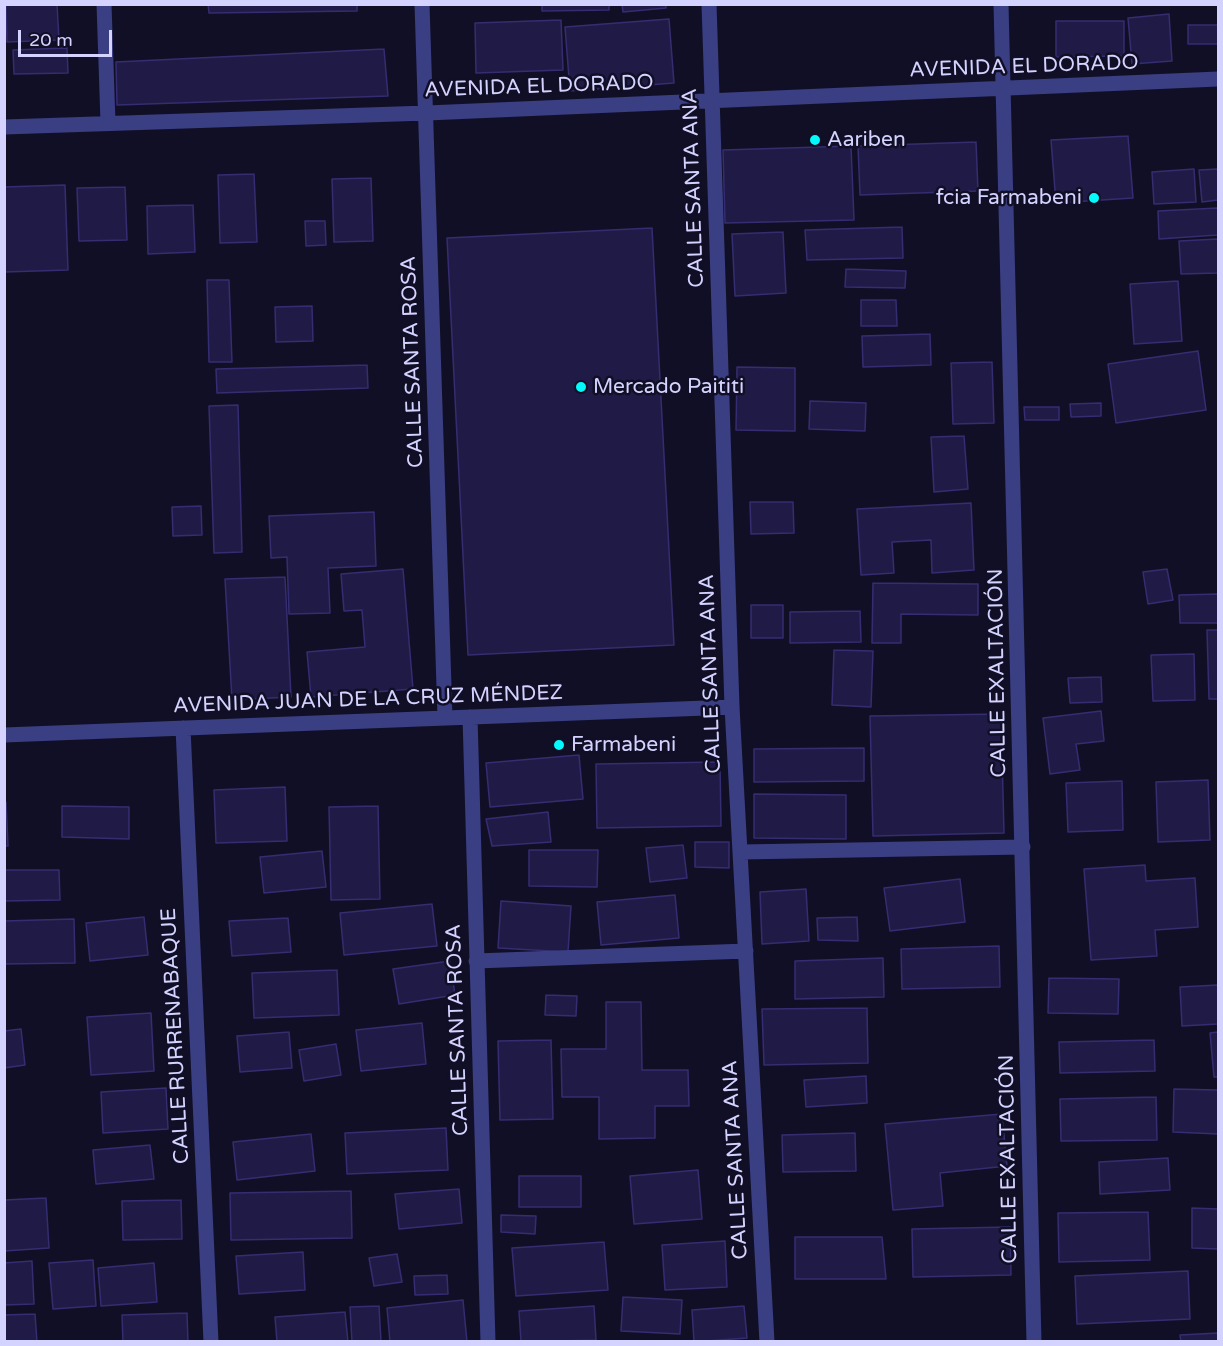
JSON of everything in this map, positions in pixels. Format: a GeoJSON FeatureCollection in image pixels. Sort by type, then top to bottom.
{"type":"FeatureCollection","features":[{"type":"Feature","properties":{"kind":"street"},"geometry":{"type":"LineString","coordinates":[[104,4],[108,123]]}},
{"type":"Feature","properties":{"kind":"street","name":"CALLE SANTA ROSA"},"geometry":{"type":"LineString","coordinates":[[422,4],[445,718]]}},
{"type":"Feature","properties":{"kind":"street","name":"CALLE SANTA ANA"},"geometry":{"type":"LineString","coordinates":[[709,4],[732,707],[767,1341]]}},
{"type":"Feature","properties":{"kind":"street","name":"CALLE EXALTACIÓN"},"geometry":{"type":"LineString","coordinates":[[1001,4],[1005,88],[1034,1341]]}},
{"type":"Feature","properties":{"kind":"street","name":"AVENIDA EL DORADO"},"geometry":{"type":"LineString","coordinates":[[4,127],[427,113],[1218,79]]}},
{"type":"Feature","properties":{"kind":"street","name":"AVENIDA JUAN DE LA CRUZ MÉNDEZ"},"geometry":{"type":"LineString","coordinates":[[4,735],[732,707]]}},
{"type":"Feature","properties":{"kind":"street","name":"CALLE SANTA ROSA"},"geometry":{"type":"LineString","coordinates":[[470,717],[488,1341]]}},
{"type":"Feature","properties":{"kind":"street","name":"CALLE RURRENABAQUE"},"geometry":{"type":"LineString","coordinates":[[183,728],[211,1341]]}},
{"type":"Feature","properties":{"kind":"street"},"geometry":{"type":"LineString","coordinates":[[741,852],[1023,847]]}},
{"type":"Feature","properties":{"kind":"street"},"geometry":{"type":"LineString","coordinates":[[476,961],[746,951]]}},
{"type":"Feature","properties":{"kind":"building"},"geometry":{"type":"Polygon","coordinates":[[[6,4],[57,4],[59,40],[7,42],[6,4]]]}},
{"type":"Feature","properties":{"kind":"building"},"geometry":{"type":"Polygon","coordinates":[[[208,4],[357,4],[357,11],[209,13],[208,4]]]}},
{"type":"Feature","properties":{"kind":"building"},"geometry":{"type":"Polygon","coordinates":[[[542,4],[609,4],[609,10],[542,11],[542,4]]]}},
{"type":"Feature","properties":{"kind":"building"},"geometry":{"type":"Polygon","coordinates":[[[622,4],[666,4],[666,8],[623,12],[622,4]]]}},
{"type":"Feature","properties":{"kind":"building"},"geometry":{"type":"Polygon","coordinates":[[[1169,14],[1172,61],[1132,64],[1128,18],[1169,14]]]}},
{"type":"Feature","properties":{"kind":"building"},"geometry":{"type":"Polygon","coordinates":[[[669,19],[674,83],[570,91],[565,27],[669,19]]]}},
{"type":"Feature","properties":{"kind":"building"},"geometry":{"type":"Polygon","coordinates":[[[561,20],[563,70],[476,73],[475,23],[561,20]]]}},
{"type":"Feature","properties":{"kind":"building"},"geometry":{"type":"Polygon","coordinates":[[[1056,21],[1124,21],[1124,56],[1056,57],[1056,21]]]}},
{"type":"Feature","properties":{"kind":"building"},"geometry":{"type":"Polygon","coordinates":[[[1188,25],[1218,25],[1218,44],[1188,44],[1188,25]]]}},
{"type":"Feature","properties":{"kind":"building"},"geometry":{"type":"Polygon","coordinates":[[[67,48],[68,73],[14,74],[13,50],[67,48]]]}},
{"type":"Feature","properties":{"kind":"building"},"geometry":{"type":"Polygon","coordinates":[[[384,49],[388,96],[117,105],[116,62],[384,49]]]}},
{"type":"Feature","properties":{"kind":"building"},"geometry":{"type":"Polygon","coordinates":[[[1128,136],[1133,198],[1056,203],[1051,140],[1128,136]]]}},
{"type":"Feature","properties":{"kind":"building"},"geometry":{"type":"Polygon","coordinates":[[[976,142],[978,191],[860,195],[858,146],[976,142]]]}},
{"type":"Feature","properties":{"kind":"building"},"geometry":{"type":"Polygon","coordinates":[[[851,146],[854,220],[725,223],[723,150],[851,146]]]}},
{"type":"Feature","properties":{"kind":"building"},"geometry":{"type":"Polygon","coordinates":[[[1194,169],[1196,202],[1154,204],[1152,172],[1194,169]]]}},
{"type":"Feature","properties":{"kind":"building"},"geometry":{"type":"Polygon","coordinates":[[[1218,169],[1218,200],[1202,202],[1199,170],[1218,169]]]}},
{"type":"Feature","properties":{"kind":"building"},"geometry":{"type":"Polygon","coordinates":[[[254,174],[257,242],[220,243],[218,175],[254,174]]]}},
{"type":"Feature","properties":{"kind":"building"},"geometry":{"type":"Polygon","coordinates":[[[371,178],[373,241],[334,242],[332,179],[371,178]]]}},
{"type":"Feature","properties":{"kind":"building"},"geometry":{"type":"Polygon","coordinates":[[[65,185],[68,270],[4,272],[4,187],[65,185]]]}},
{"type":"Feature","properties":{"kind":"building"},"geometry":{"type":"Polygon","coordinates":[[[125,187],[127,240],[79,241],[77,188],[125,187]]]}},
{"type":"Feature","properties":{"kind":"building"},"geometry":{"type":"Polygon","coordinates":[[[193,205],[195,252],[148,254],[147,206],[193,205]]]}},
{"type":"Feature","properties":{"kind":"building"},"geometry":{"type":"Polygon","coordinates":[[[1218,208],[1218,235],[1159,239],[1158,211],[1218,208]]]}},
{"type":"Feature","properties":{"kind":"building"},"geometry":{"type":"Polygon","coordinates":[[[305,221],[325,221],[326,245],[306,246],[305,221]]]}},
{"type":"Feature","properties":{"kind":"building"},"geometry":{"type":"Polygon","coordinates":[[[902,227],[903,258],[807,260],[805,230],[902,227]]]}},
{"type":"Feature","properties":{"kind":"building"},"geometry":{"type":"Polygon","coordinates":[[[652,228],[674,645],[468,655],[447,238],[652,228]]]}},
{"type":"Feature","properties":{"kind":"building"},"geometry":{"type":"Polygon","coordinates":[[[783,232],[786,293],[735,296],[732,234],[783,232]]]}},
{"type":"Feature","properties":{"kind":"building"},"geometry":{"type":"Polygon","coordinates":[[[1218,239],[1218,273],[1181,274],[1179,241],[1218,239]]]}},
{"type":"Feature","properties":{"kind":"building"},"geometry":{"type":"Polygon","coordinates":[[[846,269],[906,271],[905,288],[845,287],[846,269]]]}},
{"type":"Feature","properties":{"kind":"building"},"geometry":{"type":"Polygon","coordinates":[[[207,280],[229,280],[232,362],[209,362],[207,280]]]}},
{"type":"Feature","properties":{"kind":"building"},"geometry":{"type":"Polygon","coordinates":[[[1178,281],[1182,341],[1134,344],[1130,284],[1178,281]]]}},
{"type":"Feature","properties":{"kind":"building"},"geometry":{"type":"Polygon","coordinates":[[[861,300],[896,300],[897,326],[861,326],[861,300]]]}},
{"type":"Feature","properties":{"kind":"building"},"geometry":{"type":"Polygon","coordinates":[[[312,306],[313,341],[276,342],[275,307],[312,306]]]}},
{"type":"Feature","properties":{"kind":"building"},"geometry":{"type":"Polygon","coordinates":[[[930,334],[931,365],[863,367],[862,336],[930,334]]]}},
{"type":"Feature","properties":{"kind":"building"},"geometry":{"type":"Polygon","coordinates":[[[1198,351],[1206,410],[1116,423],[1108,364],[1198,351]]]}},
{"type":"Feature","properties":{"kind":"building"},"geometry":{"type":"Polygon","coordinates":[[[992,362],[994,423],[953,424],[951,363],[992,362]]]}},
{"type":"Feature","properties":{"kind":"building"},"geometry":{"type":"Polygon","coordinates":[[[367,365],[368,388],[217,393],[216,369],[367,365]]]}},
{"type":"Feature","properties":{"kind":"building"},"geometry":{"type":"Polygon","coordinates":[[[737,367],[795,368],[795,431],[736,430],[737,367]]]}},
{"type":"Feature","properties":{"kind":"building"},"geometry":{"type":"Polygon","coordinates":[[[810,401],[866,403],[865,431],[809,429],[810,401]]]}},
{"type":"Feature","properties":{"kind":"building"},"geometry":{"type":"Polygon","coordinates":[[[1101,403],[1101,416],[1071,417],[1070,404],[1101,403]]]}},
{"type":"Feature","properties":{"kind":"building"},"geometry":{"type":"Polygon","coordinates":[[[238,405],[242,552],[214,553],[209,406],[238,405]]]}},
{"type":"Feature","properties":{"kind":"building"},"geometry":{"type":"Polygon","coordinates":[[[1024,407],[1059,407],[1059,420],[1025,420],[1024,407]]]}},
{"type":"Feature","properties":{"kind":"building"},"geometry":{"type":"Polygon","coordinates":[[[964,436],[968,489],[934,492],[931,437],[964,436]]]}},
{"type":"Feature","properties":{"kind":"building"},"geometry":{"type":"Polygon","coordinates":[[[750,502],[793,502],[794,533],[751,534],[750,502]]]}},
{"type":"Feature","properties":{"kind":"building"},"geometry":{"type":"Polygon","coordinates":[[[971,503],[974,570],[932,573],[931,540],[892,542],[894,573],[861,575],[857,509],[971,503]]]}},
{"type":"Feature","properties":{"kind":"building"},"geometry":{"type":"Polygon","coordinates":[[[201,506],[202,535],[173,536],[172,507],[201,506]]]}},
{"type":"Feature","properties":{"kind":"building"},"geometry":{"type":"Polygon","coordinates":[[[374,512],[376,566],[328,568],[330,613],[289,614],[287,557],[271,558],[269,516],[374,512]]]}},
{"type":"Feature","properties":{"kind":"building"},"geometry":{"type":"Polygon","coordinates":[[[403,569],[413,689],[311,697],[307,652],[365,647],[362,610],[344,611],[341,574],[403,569]]]}},
{"type":"Feature","properties":{"kind":"building"},"geometry":{"type":"Polygon","coordinates":[[[1167,569],[1173,600],[1148,604],[1143,572],[1167,569]]]}},
{"type":"Feature","properties":{"kind":"building"},"geometry":{"type":"Polygon","coordinates":[[[285,577],[291,697],[232,700],[225,579],[285,577]]]}},
{"type":"Feature","properties":{"kind":"building"},"geometry":{"type":"Polygon","coordinates":[[[873,583],[978,584],[978,615],[901,614],[901,643],[872,643],[873,583]]]}},
{"type":"Feature","properties":{"kind":"building"},"geometry":{"type":"Polygon","coordinates":[[[1218,594],[1218,623],[1180,623],[1179,595],[1218,594]]]}},
{"type":"Feature","properties":{"kind":"building"},"geometry":{"type":"Polygon","coordinates":[[[751,605],[783,605],[783,638],[751,638],[751,605]]]}},
{"type":"Feature","properties":{"kind":"building"},"geometry":{"type":"Polygon","coordinates":[[[860,611],[861,642],[790,643],[790,612],[860,611]]]}},
{"type":"Feature","properties":{"kind":"building"},"geometry":{"type":"Polygon","coordinates":[[[1207,630],[1218,630],[1218,699],[1209,699],[1207,630]]]}},
{"type":"Feature","properties":{"kind":"building"},"geometry":{"type":"Polygon","coordinates":[[[834,650],[873,651],[871,707],[832,705],[834,650]]]}},
{"type":"Feature","properties":{"kind":"building"},"geometry":{"type":"Polygon","coordinates":[[[1194,654],[1195,700],[1153,701],[1151,655],[1194,654]]]}},
{"type":"Feature","properties":{"kind":"building"},"geometry":{"type":"Polygon","coordinates":[[[1101,677],[1102,702],[1070,703],[1068,678],[1101,677]]]}},
{"type":"Feature","properties":{"kind":"building"},"geometry":{"type":"Polygon","coordinates":[[[1101,711],[1104,741],[1076,744],[1080,770],[1050,774],[1043,718],[1101,711]]]}},
{"type":"Feature","properties":{"kind":"building"},"geometry":{"type":"Polygon","coordinates":[[[1001,714],[1004,833],[873,836],[870,716],[1001,714]]]}},
{"type":"Feature","properties":{"kind":"building"},"geometry":{"type":"Polygon","coordinates":[[[864,748],[864,781],[754,782],[754,749],[864,748]]]}},
{"type":"Feature","properties":{"kind":"building"},"geometry":{"type":"Polygon","coordinates":[[[579,755],[583,799],[490,807],[486,763],[579,755]]]}},
{"type":"Feature","properties":{"kind":"building"},"geometry":{"type":"Polygon","coordinates":[[[720,762],[721,826],[597,828],[596,764],[720,762]]]}},
{"type":"Feature","properties":{"kind":"building"},"geometry":{"type":"Polygon","coordinates":[[[1208,780],[1210,840],[1158,842],[1156,782],[1208,780]]]}},
{"type":"Feature","properties":{"kind":"building"},"geometry":{"type":"Polygon","coordinates":[[[1122,781],[1123,830],[1068,832],[1066,783],[1122,781]]]}},
{"type":"Feature","properties":{"kind":"building"},"geometry":{"type":"Polygon","coordinates":[[[285,787],[287,841],[216,843],[214,790],[285,787]]]}},
{"type":"Feature","properties":{"kind":"building"},"geometry":{"type":"Polygon","coordinates":[[[754,794],[846,795],[846,839],[754,838],[754,794]]]}},
{"type":"Feature","properties":{"kind":"building"},"geometry":{"type":"Polygon","coordinates":[[[4,802],[6,802],[8,846],[4,846],[4,802]]]}},
{"type":"Feature","properties":{"kind":"building"},"geometry":{"type":"Polygon","coordinates":[[[62,806],[129,807],[129,839],[62,837],[62,806]]]}},
{"type":"Feature","properties":{"kind":"building"},"geometry":{"type":"Polygon","coordinates":[[[378,806],[380,899],[331,900],[329,807],[378,806]]]}},
{"type":"Feature","properties":{"kind":"building"},"geometry":{"type":"Polygon","coordinates":[[[548,812],[551,842],[492,846],[486,819],[548,812]]]}},
{"type":"Feature","properties":{"kind":"building"},"geometry":{"type":"Polygon","coordinates":[[[695,842],[729,842],[729,868],[695,867],[695,842]]]}},
{"type":"Feature","properties":{"kind":"building"},"geometry":{"type":"Polygon","coordinates":[[[683,845],[687,878],[650,882],[646,848],[683,845]]]}},
{"type":"Feature","properties":{"kind":"building"},"geometry":{"type":"Polygon","coordinates":[[[529,850],[598,850],[597,887],[529,886],[529,850]]]}},
{"type":"Feature","properties":{"kind":"building"},"geometry":{"type":"Polygon","coordinates":[[[322,851],[326,887],[264,893],[260,857],[322,851]]]}},
{"type":"Feature","properties":{"kind":"building"},"geometry":{"type":"Polygon","coordinates":[[[1145,865],[1146,881],[1195,878],[1198,927],[1155,930],[1157,956],[1091,960],[1084,869],[1145,865]]]}},
{"type":"Feature","properties":{"kind":"building"},"geometry":{"type":"Polygon","coordinates":[[[4,870],[59,870],[60,900],[4,901],[4,870]]]}},
{"type":"Feature","properties":{"kind":"building"},"geometry":{"type":"Polygon","coordinates":[[[960,879],[965,922],[890,931],[884,888],[960,879]]]}},
{"type":"Feature","properties":{"kind":"building"},"geometry":{"type":"Polygon","coordinates":[[[806,889],[809,941],[762,944],[760,892],[806,889]]]}},
{"type":"Feature","properties":{"kind":"building"},"geometry":{"type":"Polygon","coordinates":[[[675,895],[679,938],[601,945],[597,902],[675,895]]]}},
{"type":"Feature","properties":{"kind":"building"},"geometry":{"type":"Polygon","coordinates":[[[501,901],[571,906],[568,952],[498,948],[501,901]]]}},
{"type":"Feature","properties":{"kind":"building"},"geometry":{"type":"Polygon","coordinates":[[[432,904],[437,946],[344,955],[340,913],[432,904]]]}},
{"type":"Feature","properties":{"kind":"building"},"geometry":{"type":"Polygon","coordinates":[[[144,917],[148,955],[90,961],[86,923],[144,917]]]}},
{"type":"Feature","properties":{"kind":"building"},"geometry":{"type":"Polygon","coordinates":[[[857,917],[858,941],[818,940],[817,918],[857,917]]]}},
{"type":"Feature","properties":{"kind":"building"},"geometry":{"type":"Polygon","coordinates":[[[288,918],[291,952],[232,956],[229,921],[288,918]]]}},
{"type":"Feature","properties":{"kind":"building"},"geometry":{"type":"Polygon","coordinates":[[[74,919],[75,963],[4,964],[4,921],[74,919]]]}},
{"type":"Feature","properties":{"kind":"building"},"geometry":{"type":"Polygon","coordinates":[[[999,946],[1000,987],[902,989],[901,949],[999,946]]]}},
{"type":"Feature","properties":{"kind":"building"},"geometry":{"type":"Polygon","coordinates":[[[883,958],[884,997],[795,999],[795,961],[883,958]]]}},
{"type":"Feature","properties":{"kind":"building"},"geometry":{"type":"Polygon","coordinates":[[[450,961],[455,995],[399,1004],[393,969],[450,961]]]}},
{"type":"Feature","properties":{"kind":"building"},"geometry":{"type":"Polygon","coordinates":[[[337,970],[339,1015],[254,1018],[252,973],[337,970]]]}},
{"type":"Feature","properties":{"kind":"building"},"geometry":{"type":"Polygon","coordinates":[[[1049,978],[1119,979],[1118,1014],[1048,1013],[1049,978]]]}},
{"type":"Feature","properties":{"kind":"building"},"geometry":{"type":"Polygon","coordinates":[[[1218,985],[1218,1024],[1182,1026],[1180,987],[1218,985]]]}},
{"type":"Feature","properties":{"kind":"building"},"geometry":{"type":"Polygon","coordinates":[[[546,995],[577,996],[576,1016],[545,1015],[546,995]]]}},
{"type":"Feature","properties":{"kind":"building"},"geometry":{"type":"Polygon","coordinates":[[[606,1002],[641,1002],[642,1070],[688,1070],[689,1106],[655,1106],[655,1138],[599,1139],[599,1097],[562,1097],[561,1049],[606,1049],[606,1002]]]}},
{"type":"Feature","properties":{"kind":"building"},"geometry":{"type":"Polygon","coordinates":[[[867,1008],[868,1063],[764,1065],[762,1009],[867,1008]]]}},
{"type":"Feature","properties":{"kind":"building"},"geometry":{"type":"Polygon","coordinates":[[[151,1013],[154,1071],[91,1075],[87,1017],[151,1013]]]}},
{"type":"Feature","properties":{"kind":"building"},"geometry":{"type":"Polygon","coordinates":[[[422,1023],[426,1064],[361,1071],[356,1030],[422,1023]]]}},
{"type":"Feature","properties":{"kind":"building"},"geometry":{"type":"Polygon","coordinates":[[[21,1029],[25,1065],[4,1068],[4,1031],[21,1029]]]}},
{"type":"Feature","properties":{"kind":"building"},"geometry":{"type":"Polygon","coordinates":[[[289,1032],[292,1068],[240,1072],[237,1036],[289,1032]]]}},
{"type":"Feature","properties":{"kind":"building"},"geometry":{"type":"Polygon","coordinates":[[[1218,1032],[1218,1077],[1214,1077],[1210,1033],[1218,1032]]]}},
{"type":"Feature","properties":{"kind":"building"},"geometry":{"type":"Polygon","coordinates":[[[551,1040],[553,1119],[500,1120],[498,1041],[551,1040]]]}},
{"type":"Feature","properties":{"kind":"building"},"geometry":{"type":"Polygon","coordinates":[[[1154,1040],[1155,1071],[1060,1073],[1059,1042],[1154,1040]]]}},
{"type":"Feature","properties":{"kind":"building"},"geometry":{"type":"Polygon","coordinates":[[[336,1044],[341,1075],[304,1081],[299,1050],[336,1044]]]}},
{"type":"Feature","properties":{"kind":"building"},"geometry":{"type":"Polygon","coordinates":[[[866,1076],[867,1103],[806,1107],[804,1080],[866,1076]]]}},
{"type":"Feature","properties":{"kind":"building"},"geometry":{"type":"Polygon","coordinates":[[[166,1088],[168,1129],[103,1133],[101,1092],[166,1088]]]}},
{"type":"Feature","properties":{"kind":"building"},"geometry":{"type":"Polygon","coordinates":[[[1174,1089],[1218,1090],[1218,1134],[1173,1132],[1174,1089]]]}},
{"type":"Feature","properties":{"kind":"building"},"geometry":{"type":"Polygon","coordinates":[[[1156,1097],[1157,1140],[1061,1141],[1060,1099],[1156,1097]]]}},
{"type":"Feature","properties":{"kind":"building"},"geometry":{"type":"Polygon","coordinates":[[[1002,1114],[1007,1166],[940,1173],[943,1206],[893,1210],[885,1124],[1002,1114]]]}},
{"type":"Feature","properties":{"kind":"building"},"geometry":{"type":"Polygon","coordinates":[[[446,1128],[448,1170],[347,1174],[345,1133],[446,1128]]]}},
{"type":"Feature","properties":{"kind":"building"},"geometry":{"type":"Polygon","coordinates":[[[855,1133],[856,1171],[783,1172],[782,1135],[855,1133]]]}},
{"type":"Feature","properties":{"kind":"building"},"geometry":{"type":"Polygon","coordinates":[[[311,1134],[315,1171],[237,1180],[233,1142],[311,1134]]]}},
{"type":"Feature","properties":{"kind":"building"},"geometry":{"type":"Polygon","coordinates":[[[150,1145],[154,1179],[96,1184],[93,1150],[150,1145]]]}},
{"type":"Feature","properties":{"kind":"building"},"geometry":{"type":"Polygon","coordinates":[[[1168,1158],[1170,1190],[1100,1194],[1099,1162],[1168,1158]]]}},
{"type":"Feature","properties":{"kind":"building"},"geometry":{"type":"Polygon","coordinates":[[[698,1170],[702,1219],[634,1224],[630,1176],[698,1170]]]}},
{"type":"Feature","properties":{"kind":"building"},"geometry":{"type":"Polygon","coordinates":[[[519,1176],[581,1176],[581,1207],[519,1207],[519,1176]]]}},
{"type":"Feature","properties":{"kind":"building"},"geometry":{"type":"Polygon","coordinates":[[[459,1189],[462,1223],[399,1229],[395,1194],[459,1189]]]}},
{"type":"Feature","properties":{"kind":"building"},"geometry":{"type":"Polygon","coordinates":[[[351,1191],[352,1238],[231,1240],[230,1193],[351,1191]]]}},
{"type":"Feature","properties":{"kind":"building"},"geometry":{"type":"Polygon","coordinates":[[[46,1198],[49,1248],[4,1251],[4,1200],[46,1198]]]}},
{"type":"Feature","properties":{"kind":"building"},"geometry":{"type":"Polygon","coordinates":[[[181,1200],[182,1239],[123,1240],[122,1201],[181,1200]]]}},
{"type":"Feature","properties":{"kind":"building"},"geometry":{"type":"Polygon","coordinates":[[[1192,1208],[1218,1209],[1218,1249],[1192,1248],[1192,1208]]]}},
{"type":"Feature","properties":{"kind":"building"},"geometry":{"type":"Polygon","coordinates":[[[1148,1212],[1150,1260],[1059,1262],[1058,1213],[1148,1212]]]}},
{"type":"Feature","properties":{"kind":"building"},"geometry":{"type":"Polygon","coordinates":[[[501,1215],[536,1216],[535,1234],[501,1232],[501,1215]]]}},
{"type":"Feature","properties":{"kind":"building"},"geometry":{"type":"Polygon","coordinates":[[[1010,1227],[1011,1275],[913,1277],[912,1229],[1010,1227]]]}},
{"type":"Feature","properties":{"kind":"building"},"geometry":{"type":"Polygon","coordinates":[[[795,1237],[882,1237],[886,1279],[795,1279],[795,1237]]]}},
{"type":"Feature","properties":{"kind":"building"},"geometry":{"type":"Polygon","coordinates":[[[725,1241],[727,1287],[665,1290],[662,1245],[725,1241]]]}},
{"type":"Feature","properties":{"kind":"building"},"geometry":{"type":"Polygon","coordinates":[[[604,1242],[608,1290],[516,1296],[512,1248],[604,1242]]]}},
{"type":"Feature","properties":{"kind":"building"},"geometry":{"type":"Polygon","coordinates":[[[303,1252],[305,1290],[239,1294],[236,1256],[303,1252]]]}},
{"type":"Feature","properties":{"kind":"building"},"geometry":{"type":"Polygon","coordinates":[[[397,1254],[402,1282],[374,1286],[369,1258],[397,1254]]]}},
{"type":"Feature","properties":{"kind":"building"},"geometry":{"type":"Polygon","coordinates":[[[93,1260],[96,1306],[53,1309],[49,1263],[93,1260]]]}},
{"type":"Feature","properties":{"kind":"building"},"geometry":{"type":"Polygon","coordinates":[[[32,1261],[34,1304],[4,1305],[4,1263],[32,1261]]]}},
{"type":"Feature","properties":{"kind":"building"},"geometry":{"type":"Polygon","coordinates":[[[154,1263],[157,1302],[101,1306],[98,1268],[154,1263]]]}},
{"type":"Feature","properties":{"kind":"building"},"geometry":{"type":"Polygon","coordinates":[[[1188,1271],[1190,1319],[1077,1324],[1075,1276],[1188,1271]]]}},
{"type":"Feature","properties":{"kind":"building"},"geometry":{"type":"Polygon","coordinates":[[[447,1275],[448,1294],[415,1295],[414,1276],[447,1275]]]}},
{"type":"Feature","properties":{"kind":"building"},"geometry":{"type":"Polygon","coordinates":[[[623,1297],[682,1300],[680,1334],[621,1331],[623,1297]]]}},
{"type":"Feature","properties":{"kind":"building"},"geometry":{"type":"Polygon","coordinates":[[[463,1300],[467,1342],[390,1342],[387,1308],[463,1300]]]}},
{"type":"Feature","properties":{"kind":"building"},"geometry":{"type":"Polygon","coordinates":[[[379,1306],[381,1342],[352,1342],[350,1307],[379,1306]]]}},
{"type":"Feature","properties":{"kind":"building"},"geometry":{"type":"Polygon","coordinates":[[[594,1306],[596,1340],[521,1342],[519,1311],[594,1306]]]}},
{"type":"Feature","properties":{"kind":"building"},"geometry":{"type":"Polygon","coordinates":[[[744,1306],[747,1338],[694,1342],[692,1310],[744,1306]]]}},
{"type":"Feature","properties":{"kind":"building"},"geometry":{"type":"Polygon","coordinates":[[[345,1312],[348,1342],[277,1342],[275,1317],[345,1312]]]}},
{"type":"Feature","properties":{"kind":"building"},"geometry":{"type":"Polygon","coordinates":[[[187,1313],[188,1342],[123,1342],[122,1315],[187,1313]]]}},
{"type":"Feature","properties":{"kind":"building"},"geometry":{"type":"Polygon","coordinates":[[[35,1314],[37,1342],[4,1342],[4,1315],[35,1314]]]}},
{"type":"Feature","properties":{"kind":"building"},"geometry":{"type":"Polygon","coordinates":[[[1218,1333],[1218,1342],[1181,1342],[1180,1335],[1218,1333]]]}},
{"type":"Feature","properties":{"kind":"place","name":"Aariben"},"geometry":{"type":"Point","coordinates":[815,140]}},
{"type":"Feature","properties":{"kind":"place","name":"fcia Farmabeni"},"geometry":{"type":"Point","coordinates":[1094,198]}},
{"type":"Feature","properties":{"kind":"place","name":"Mercado Paititi"},"geometry":{"type":"Point","coordinates":[581,387]}},
{"type":"Feature","properties":{"kind":"place","name":"Farmabeni"},"geometry":{"type":"Point","coordinates":[559,745]}}]}
